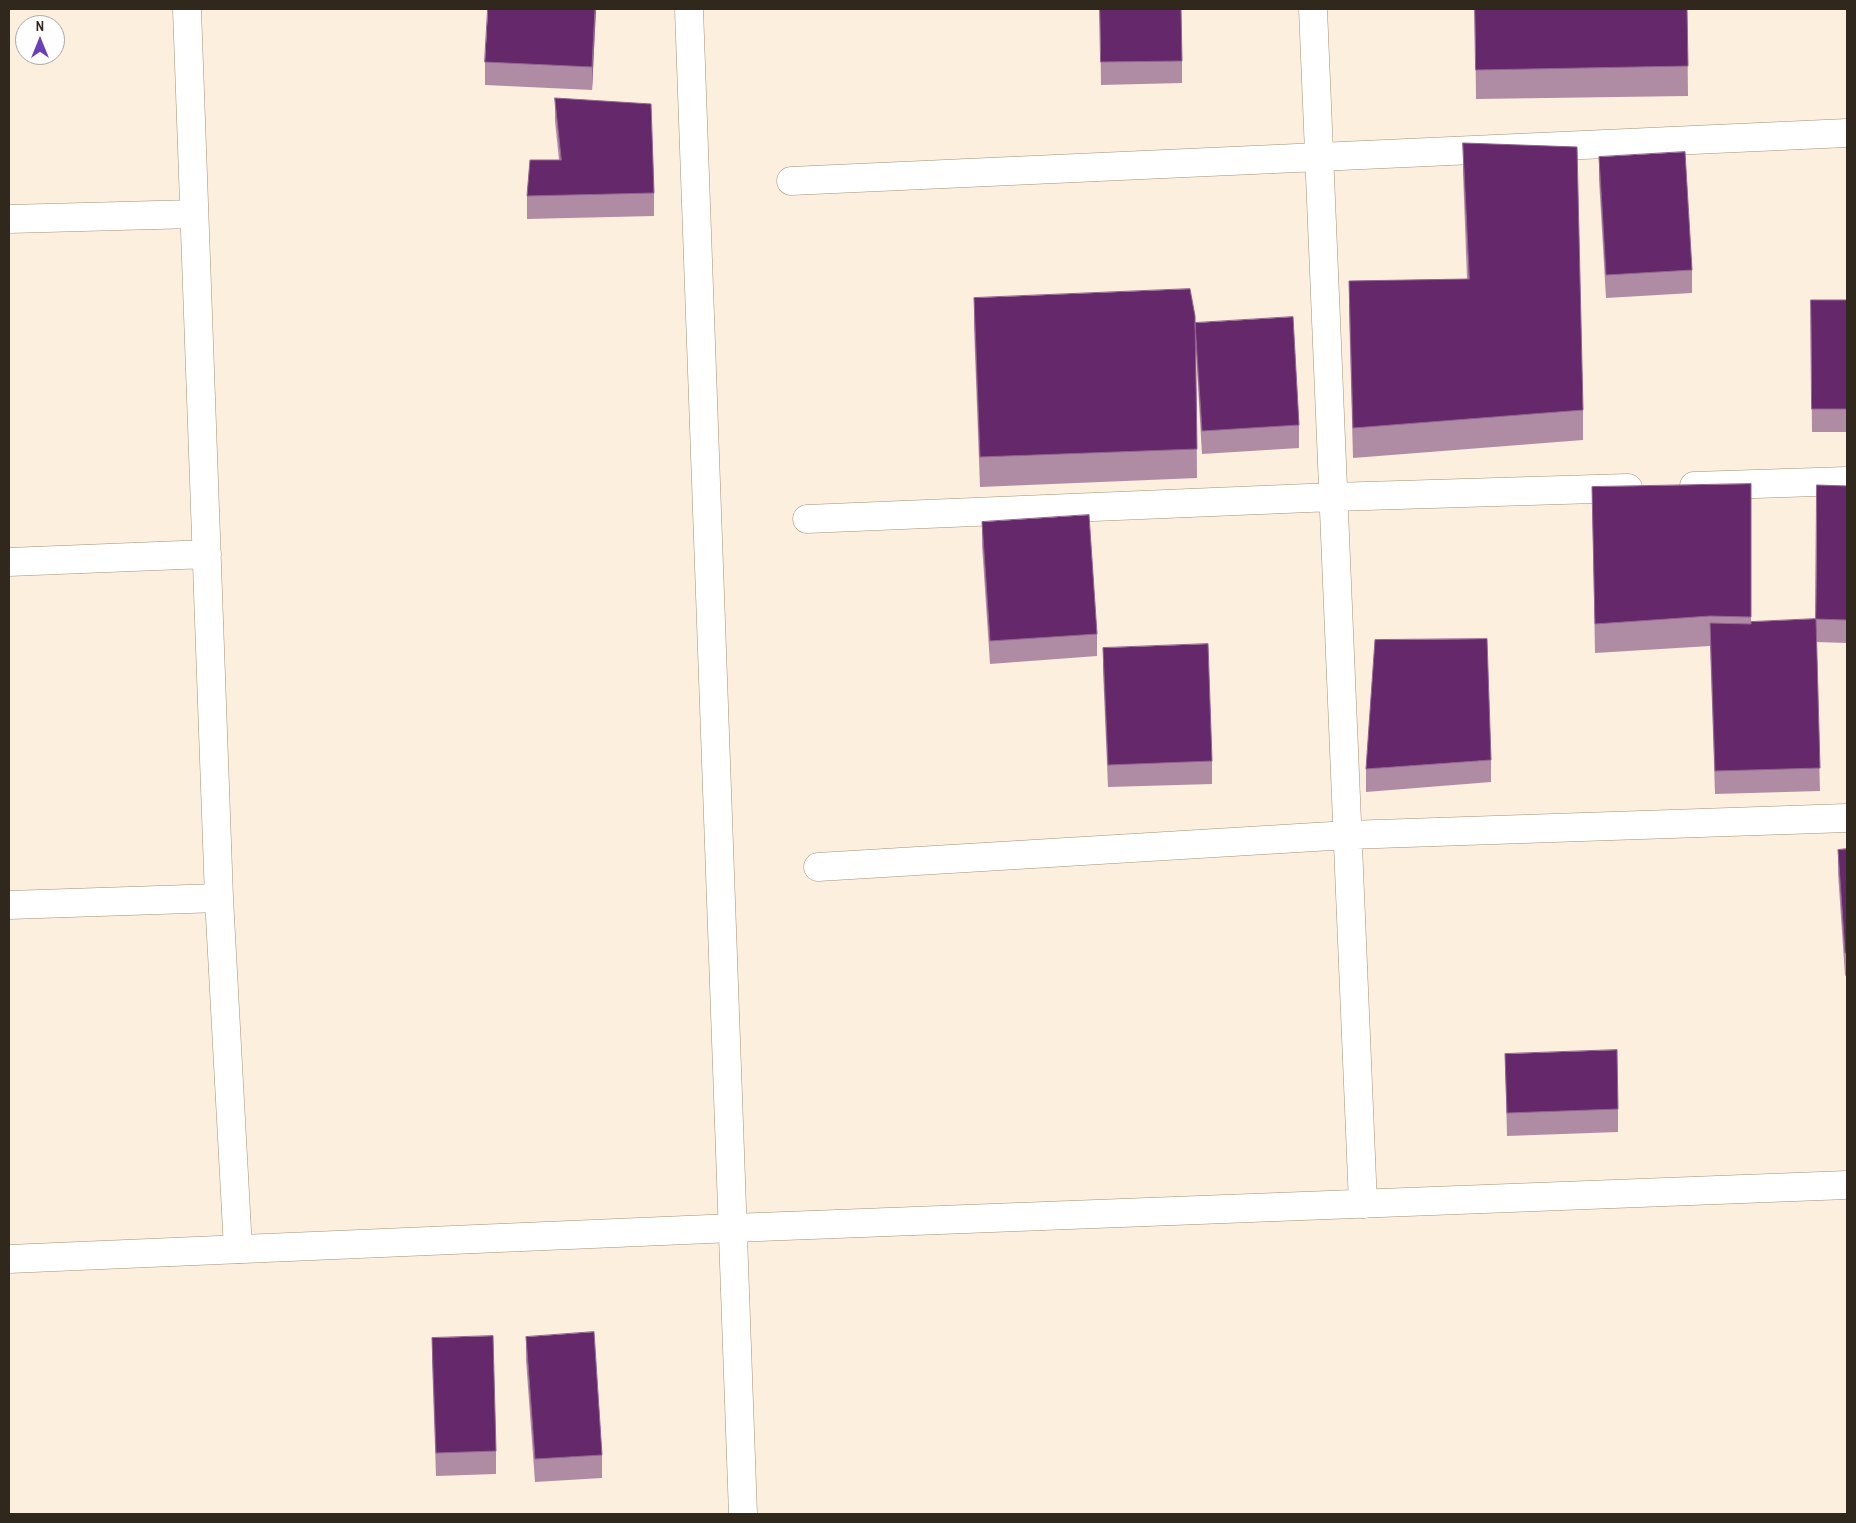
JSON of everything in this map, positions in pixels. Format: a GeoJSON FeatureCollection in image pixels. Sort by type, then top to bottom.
{"type":"FeatureCollection","features":[{"type":"Feature","properties":{"kind":"street"},"geometry":{"type":"LineString","coordinates":[[187,9],[219,898],[238,1249]]}},
{"type":"Feature","properties":{"kind":"street"},"geometry":{"type":"LineString","coordinates":[[689,9],[743,1514]]}},
{"type":"Feature","properties":{"kind":"street"},"geometry":{"type":"LineString","coordinates":[[1313,9],[1363,1204]]}},
{"type":"Feature","properties":{"kind":"street"},"geometry":{"type":"LineString","coordinates":[[791,181],[1847,133]]}},
{"type":"Feature","properties":{"kind":"street"},"geometry":{"type":"LineString","coordinates":[[9,219],[194,214]]}},
{"type":"Feature","properties":{"kind":"street"},"geometry":{"type":"LineString","coordinates":[[806,519],[1333,497],[1847,481]]}},
{"type":"Feature","properties":{"kind":"street"},"geometry":{"type":"LineString","coordinates":[[9,562],[207,554]]}},
{"type":"Feature","properties":{"kind":"street"},"geometry":{"type":"LineString","coordinates":[[818,867],[1348,835],[1847,818]]}},
{"type":"Feature","properties":{"kind":"street"},"geometry":{"type":"LineString","coordinates":[[9,905],[219,898]]}},
{"type":"Feature","properties":{"kind":"street"},"geometry":{"type":"LineString","coordinates":[[9,1259],[733,1228],[1847,1185]]}},
{"type":"Feature","properties":{"kind":"building"},"geometry":{"type":"Polygon","coordinates":[[[488,9],[595,9],[592,67],[485,62],[488,9]]]}},
{"type":"Feature","properties":{"kind":"building"},"geometry":{"type":"Polygon","coordinates":[[[1100,9],[1181,9],[1182,61],[1101,62],[1100,9]]]}},
{"type":"Feature","properties":{"kind":"building"},"geometry":{"type":"Polygon","coordinates":[[[1475,9],[1687,9],[1688,66],[1476,70],[1475,9]]]}},
{"type":"Feature","properties":{"kind":"building"},"geometry":{"type":"Polygon","coordinates":[[[555,98],[651,104],[654,193],[527,196],[530,160],[561,160],[555,98]]]}},
{"type":"Feature","properties":{"kind":"building"},"geometry":{"type":"Polygon","coordinates":[[[1463,143],[1577,147],[1583,410],[1353,428],[1349,281],[1469,279],[1463,143]]]}},
{"type":"Feature","properties":{"kind":"building"},"geometry":{"type":"Polygon","coordinates":[[[1685,152],[1692,270],[1606,275],[1599,157],[1685,152]]]}},
{"type":"Feature","properties":{"kind":"building"},"geometry":{"type":"Polygon","coordinates":[[[1190,289],[1195,316],[1197,449],[980,457],[974,298],[1190,289]]]}},
{"type":"Feature","properties":{"kind":"building"},"geometry":{"type":"Polygon","coordinates":[[[1811,300],[1847,300],[1847,409],[1812,409],[1811,300]]]}},
{"type":"Feature","properties":{"kind":"building"},"geometry":{"type":"Polygon","coordinates":[[[1293,317],[1299,425],[1202,431],[1195,323],[1293,317]]]}},
{"type":"Feature","properties":{"kind":"building"},"geometry":{"type":"Polygon","coordinates":[[[1751,484],[1751,617],[1710,616],[1595,624],[1592,487],[1751,484]]]}},
{"type":"Feature","properties":{"kind":"building"},"geometry":{"type":"Polygon","coordinates":[[[1817,485],[1847,486],[1847,620],[1816,619],[1817,485]]]}},
{"type":"Feature","properties":{"kind":"building"},"geometry":{"type":"Polygon","coordinates":[[[1089,515],[1097,634],[990,641],[982,522],[1089,515]]]}},
{"type":"Feature","properties":{"kind":"building"},"geometry":{"type":"Polygon","coordinates":[[[1816,619],[1820,768],[1715,771],[1710,623],[1751,624],[1751,622],[1816,619]]]}},
{"type":"Feature","properties":{"kind":"building"},"geometry":{"type":"Polygon","coordinates":[[[1487,639],[1491,760],[1366,769],[1375,640],[1487,639]]]}},
{"type":"Feature","properties":{"kind":"building"},"geometry":{"type":"Polygon","coordinates":[[[1208,644],[1212,761],[1108,765],[1103,648],[1208,644]]]}},
{"type":"Feature","properties":{"kind":"building"},"geometry":{"type":"Polygon","coordinates":[[[1847,849],[1847,953],[1845,953],[1838,850],[1847,849]]]}},
{"type":"Feature","properties":{"kind":"building"},"geometry":{"type":"Polygon","coordinates":[[[1617,1050],[1618,1109],[1507,1113],[1505,1054],[1617,1050]]]}},
{"type":"Feature","properties":{"kind":"building"},"geometry":{"type":"Polygon","coordinates":[[[594,1332],[602,1455],[535,1459],[526,1337],[594,1332]]]}},
{"type":"Feature","properties":{"kind":"building"},"geometry":{"type":"Polygon","coordinates":[[[493,1336],[496,1451],[436,1453],[432,1338],[493,1336]]]}}]}
